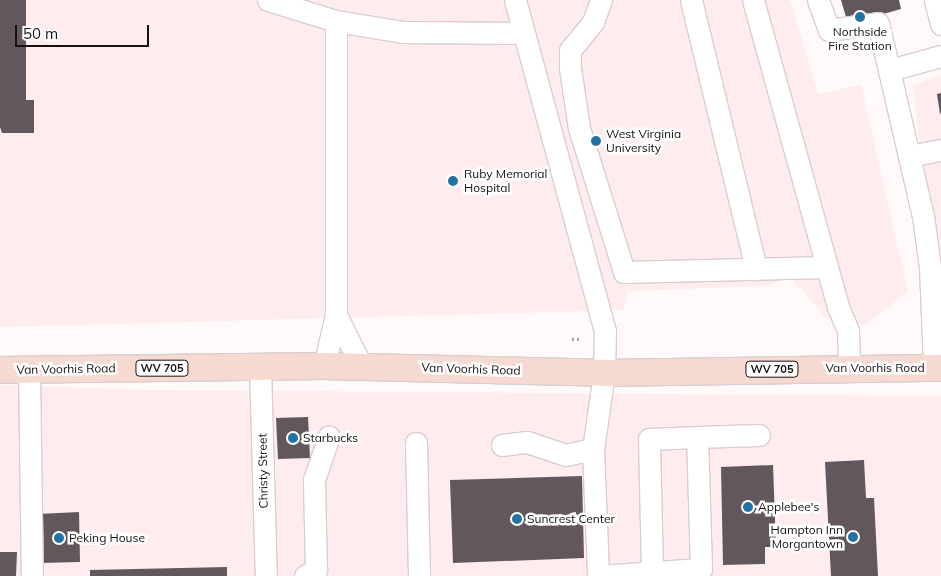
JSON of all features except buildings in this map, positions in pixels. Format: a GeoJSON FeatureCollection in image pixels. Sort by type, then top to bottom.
{"type":"FeatureCollection","features":[{"type":"Feature","properties":{"kind":"main road","name":"Van Voorhis Road"},"geometry":{"type":"LineString","coordinates":[[0,370],[362,366],[604,373],[937,368]]}},
{"type":"Feature","properties":{"kind":"street"},"geometry":{"type":"LineString","coordinates":[[268,0],[336,21],[404,32],[523,33]]}},
{"type":"Feature","properties":{"kind":"street"},"geometry":{"type":"LineString","coordinates":[[515,0],[605,331],[604,373],[593,449],[598,576],[701,569],[697,437]]}},
{"type":"Feature","properties":{"kind":"street"},"geometry":{"type":"LineString","coordinates":[[601,0],[593,22],[570,50],[580,128],[624,272],[826,267]]}},
{"type":"Feature","properties":{"kind":"street"},"geometry":{"type":"LineString","coordinates":[[691,0],[756,269]]}},
{"type":"Feature","properties":{"kind":"street"},"geometry":{"type":"LineString","coordinates":[[752,0],[826,267],[848,331],[849,368]]}},
{"type":"Feature","properties":{"kind":"street"},"geometry":{"type":"LineString","coordinates":[[818,0],[829,30],[878,24],[909,156],[930,267],[937,368]]}},
{"type":"Feature","properties":{"kind":"street"},"geometry":{"type":"LineString","coordinates":[[935,0],[941,24]]}},
{"type":"Feature","properties":{"kind":"street"},"geometry":{"type":"LineString","coordinates":[[324,366],[336,315],[336,21]]}},
{"type":"Feature","properties":{"kind":"street"},"geometry":{"type":"LineString","coordinates":[[890,70],[941,56]]}},
{"type":"Feature","properties":{"kind":"street"},"geometry":{"type":"LineString","coordinates":[[549,130],[580,128]]}},
{"type":"Feature","properties":{"kind":"street"},"geometry":{"type":"LineString","coordinates":[[909,156],[941,150]]}},
{"type":"Feature","properties":{"kind":"street"},"geometry":{"type":"LineString","coordinates":[[336,315],[362,366]]}},
{"type":"Feature","properties":{"kind":"street","name":"Christy Street"},"geometry":{"type":"LineString","coordinates":[[260,367],[266,576]]}},
{"type":"Feature","properties":{"kind":"street"},"geometry":{"type":"LineString","coordinates":[[28,370],[32,576]]}},
{"type":"Feature","properties":{"kind":"street"},"geometry":{"type":"LineString","coordinates":[[652,572],[649,439],[760,435]]}},
{"type":"Feature","properties":{"kind":"street"},"geometry":{"type":"LineString","coordinates":[[305,576],[316,570],[314,480],[329,436]]}},
{"type":"Feature","properties":{"kind":"street"},"geometry":{"type":"LineString","coordinates":[[502,445],[527,442],[566,455],[593,449]]}},
{"type":"Feature","properties":{"kind":"street"},"geometry":{"type":"LineString","coordinates":[[416,443],[419,576]]}},
{"type":"Feature","properties":{"kind":"path"},"geometry":{"type":"LineString","coordinates":[[572,339],[582,339]]}},
{"type":"Feature","properties":{"kind":"shaded area","name":"West Virginia University"},"geometry":{"type":"Polygon","coordinates":[[[0,0],[790,0],[818,94],[861,85],[908,292],[865,325],[826,318],[789,275],[767,286],[627,291],[624,310],[0,327],[0,0]]]}},
{"type":"Feature","properties":{"kind":"shaded area"},"geometry":{"type":"Polygon","coordinates":[[[941,75],[941,339],[913,85],[941,75]]]}},
{"type":"Feature","properties":{"kind":"shaded area"},"geometry":{"type":"Polygon","coordinates":[[[0,385],[144,390],[941,396],[941,576],[0,576],[0,385]]]}},
{"type":"Feature","properties":{"kind":"place","name":"Northside Fire Station"},"geometry":{"type":"Point","coordinates":[860,17]}},
{"type":"Feature","properties":{"kind":"place","name":"West Virginia University"},"geometry":{"type":"Point","coordinates":[596,141]}},
{"type":"Feature","properties":{"kind":"place","name":"Ruby Memorial Hospital"},"geometry":{"type":"Point","coordinates":[453,181]}},
{"type":"Feature","properties":{"kind":"place","name":"Starbucks"},"geometry":{"type":"Point","coordinates":[293,438]}},
{"type":"Feature","properties":{"kind":"place","name":"Applebee's"},"geometry":{"type":"Point","coordinates":[748,507]}},
{"type":"Feature","properties":{"kind":"place","name":"Suncrest Center"},"geometry":{"type":"Point","coordinates":[517,519]}},
{"type":"Feature","properties":{"kind":"place","name":"Hampton Inn Morgantown"},"geometry":{"type":"Point","coordinates":[853,537]}},
{"type":"Feature","properties":{"kind":"place","name":"Peking House"},"geometry":{"type":"Point","coordinates":[59,538]}}]}
